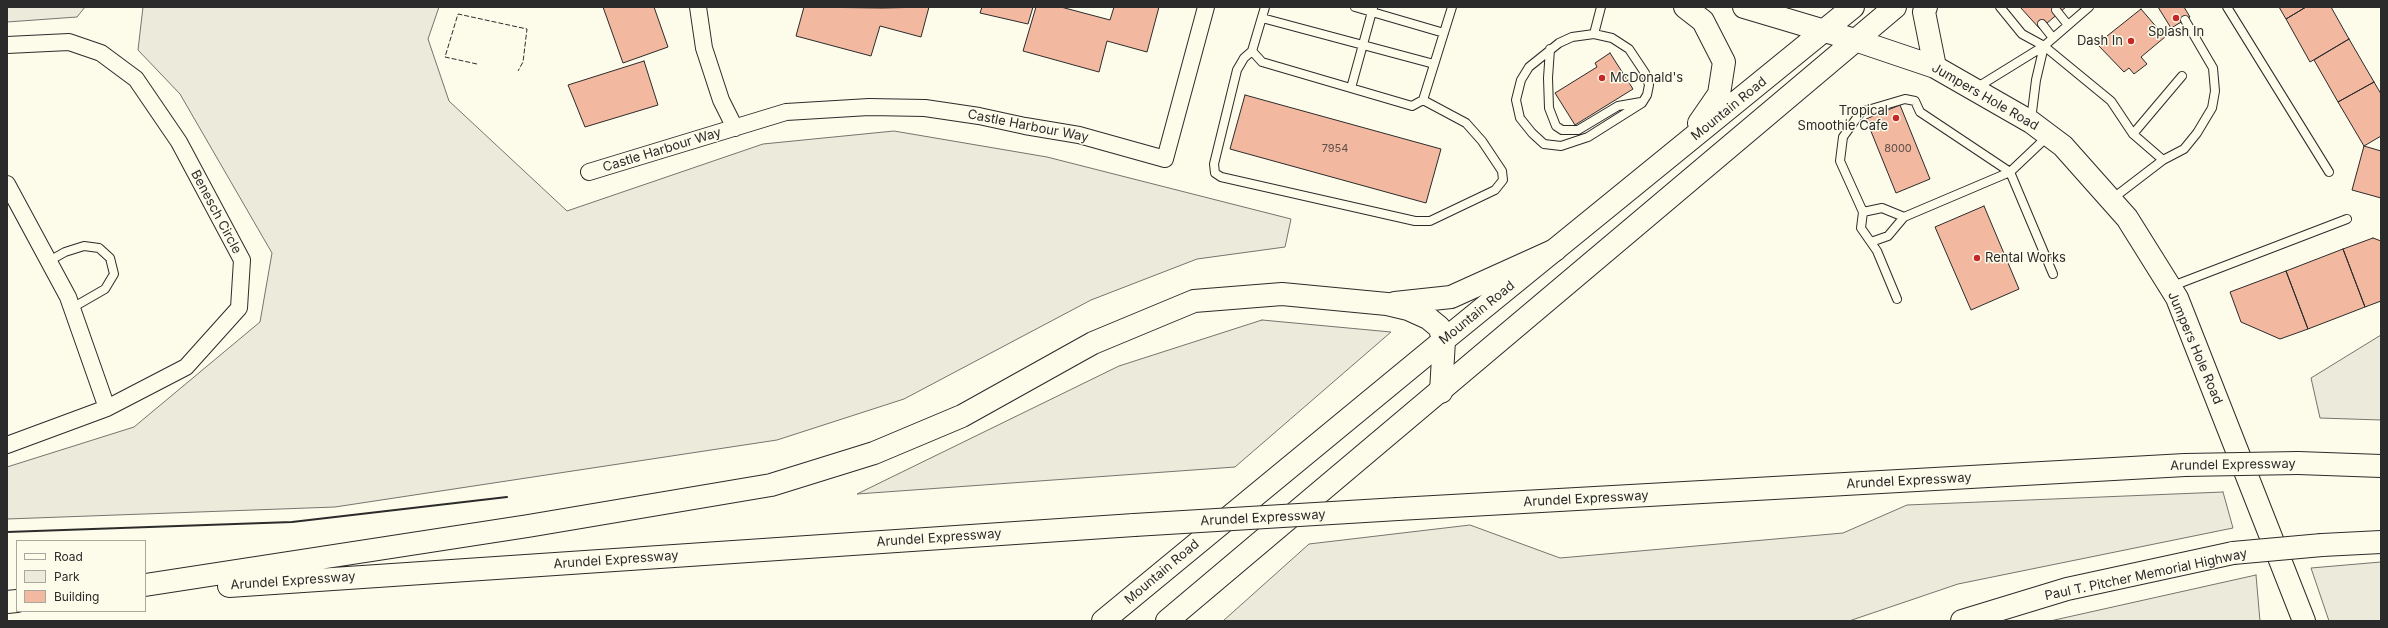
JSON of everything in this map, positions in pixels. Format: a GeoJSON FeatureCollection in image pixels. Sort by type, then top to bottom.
{"type":"FeatureCollection","features":[{"type":"Feature","properties":{"kind":"main road"},"geometry":{"type":"LineString","coordinates":[[1682,147],[1719,94],[1724,62],[1702,21],[1685,7]]}},
{"type":"Feature","properties":{"kind":"main road","name":"Jumpers Hole Road"},"geometry":{"type":"LineString","coordinates":[[1744,7],[1825,30],[1935,66],[2030,122],[2063,146],[2127,218],[2177,298],[2304,621]]}},
{"type":"Feature","properties":{"kind":"main road","name":"Mountain Road"},"geometry":{"type":"LineString","coordinates":[[1104,621],[1444,340],[1853,7]]}},
{"type":"Feature","properties":{"kind":"main road"},"geometry":{"type":"LineString","coordinates":[[1167,621],[1441,392],[1895,7]]}},
{"type":"Feature","properties":{"kind":"main road"},"geometry":{"type":"LineString","coordinates":[[1926,7],[1924,12],[1935,66]]}},
{"type":"Feature","properties":{"kind":"main road"},"geometry":{"type":"LineString","coordinates":[[1387,304],[1451,297],[1555,250]]}},
{"type":"Feature","properties":{"kind":"main road"},"geometry":{"type":"LineString","coordinates":[[146,585],[528,526],[771,485],[874,452],[962,416],[1094,343],[1194,301],[1282,294],[1387,304],[1408,310],[1428,318],[1439,327],[1444,340],[1441,392]]}},
{"type":"Feature","properties":{"kind":"main road","name":"Arundel Expressway"},"geometry":{"type":"LineString","coordinates":[[146,592],[1134,525],[2185,465],[2298,463],[2381,466]]}},
{"type":"Feature","properties":{"kind":"main road","name":"Paul T. Pitcher Memorial Highway"},"geometry":{"type":"LineString","coordinates":[[1962,621],[2067,589],[2233,553],[2322,545],[2381,542]]}},
{"type":"Feature","properties":{"kind":"street","name":"Castle Harbour Way"},"geometry":{"type":"LineString","coordinates":[[698,7],[704,48],[721,100],[735,128]]}},
{"type":"Feature","properties":{"kind":"street","name":"Castle Harbour Way"},"geometry":{"type":"LineString","coordinates":[[589,172],[786,112],[869,107],[925,108],[979,116],[1025,126],[1079,135],[1165,159],[1206,7]]}},
{"type":"Feature","properties":{"kind":"street","name":"Benesch Circle"},"geometry":{"type":"LineString","coordinates":[[7,45],[69,42],[101,53],[136,79],[179,142],[242,260],[239,308],[186,367],[107,408],[7,445]]}},
{"type":"Feature","properties":{"kind":"street"},"geometry":{"type":"LineString","coordinates":[[7,184],[49,261],[72,308],[107,408]]}},
{"type":"Feature","properties":{"kind":"lane"},"geometry":{"type":"LineString","coordinates":[[1265,7],[1252,51],[1244,58],[1238,70],[1216,157],[1215,173],[1221,177],[1415,221],[1430,221],[1495,190],[1503,180],[1502,171],[1482,141],[1466,123],[1423,100]]}},
{"type":"Feature","properties":{"kind":"lane"},"geometry":{"type":"LineString","coordinates":[[1355,7],[1373,9],[1444,33]]}},
{"type":"Feature","properties":{"kind":"lane"},"geometry":{"type":"LineString","coordinates":[[1252,51],[1262,62],[1412,106],[1423,100],[1452,7]]}},
{"type":"Feature","properties":{"kind":"lane"},"geometry":{"type":"LineString","coordinates":[[1594,34],[1601,7]]}},
{"type":"Feature","properties":{"kind":"lane"},"geometry":{"type":"LineString","coordinates":[[2000,7],[2022,34],[2044,46],[2111,100],[2133,134],[2163,160]]}},
{"type":"Feature","properties":{"kind":"lane"},"geometry":{"type":"LineString","coordinates":[[1975,89],[2044,46],[2089,7]]}},
{"type":"Feature","properties":{"kind":"lane"},"geometry":{"type":"LineString","coordinates":[[2227,7],[2329,172]]}},
{"type":"Feature","properties":{"kind":"lane"},"geometry":{"type":"LineString","coordinates":[[1351,88],[1373,9]]}},
{"type":"Feature","properties":{"kind":"lane"},"geometry":{"type":"LineString","coordinates":[[2056,10],[2068,25]]}},
{"type":"Feature","properties":{"kind":"lane"},"geometry":{"type":"LineString","coordinates":[[1262,18],[1434,64]]}},
{"type":"Feature","properties":{"kind":"lane"},"geometry":{"type":"LineString","coordinates":[[2111,200],[2163,160],[2184,149],[2197,133],[2212,108],[2215,90],[2213,68],[2185,20]]}},
{"type":"Feature","properties":{"kind":"lane"},"geometry":{"type":"LineString","coordinates":[[2042,24],[2053,38]]}},
{"type":"Feature","properties":{"kind":"lane"},"geometry":{"type":"LineString","coordinates":[[1594,34],[1612,38],[1629,49],[1645,73],[1649,85],[1647,95],[1643,102],[1588,138],[1561,146],[1544,144],[1532,133],[1520,118],[1516,100],[1521,80],[1529,67],[1550,49],[1572,37],[1594,34]]}},
{"type":"Feature","properties":{"kind":"lane"},"geometry":{"type":"LineString","coordinates":[[2030,122],[2036,80],[2044,46]]}},
{"type":"Feature","properties":{"kind":"lane"},"geometry":{"type":"LineString","coordinates":[[1550,49],[1548,78],[1549,108],[1554,122],[1562,130],[1578,130],[1618,106],[1643,102]]}},
{"type":"Feature","properties":{"kind":"lane"},"geometry":{"type":"LineString","coordinates":[[2133,134],[2182,76]]}},
{"type":"Feature","properties":{"kind":"lane"},"geometry":{"type":"LineString","coordinates":[[1897,299],[1877,251],[1861,228],[1863,212],[1840,161],[1843,137],[1861,112],[1905,98],[1915,101],[1920,112],[2010,172],[2053,274]]}},
{"type":"Feature","properties":{"kind":"lane"},"geometry":{"type":"LineString","coordinates":[[1871,242],[1888,236],[1904,217],[2010,172],[2048,135]]}},
{"type":"Feature","properties":{"kind":"lane"},"geometry":{"type":"LineString","coordinates":[[1863,212],[1882,208],[1904,217]]}},
{"type":"Feature","properties":{"kind":"lane"},"geometry":{"type":"LineString","coordinates":[[2170,287],[2347,219]]}},
{"type":"Feature","properties":{"kind":"lane"},"geometry":{"type":"LineString","coordinates":[[49,261],[65,252],[84,246],[99,248],[110,258],[114,274],[105,289],[72,308]]}},
{"type":"Feature","properties":{"kind":"green space"},"geometry":{"type":"Polygon","coordinates":[[[7,7],[85,7],[77,17],[7,22],[7,7]]]}},
{"type":"Feature","properties":{"kind":"green space"},"geometry":{"type":"Polygon","coordinates":[[[143,7],[439,7],[428,39],[449,101],[567,211],[763,144],[894,131],[1047,157],[1291,219],[1285,247],[1197,259],[1091,300],[904,399],[777,440],[335,507],[7,519],[7,467],[134,427],[260,322],[272,253],[180,94],[138,50],[143,7]]]}},
{"type":"Feature","properties":{"kind":"green space"},"geometry":{"type":"Polygon","coordinates":[[[1262,320],[1391,332],[1235,467],[857,494],[1119,366],[1262,320]]]}},
{"type":"Feature","properties":{"kind":"green space"},"geometry":{"type":"Polygon","coordinates":[[[2381,335],[2381,420],[2320,418],[2311,378],[2381,335]]]}},
{"type":"Feature","properties":{"kind":"green space"},"geometry":{"type":"Polygon","coordinates":[[[2223,492],[2233,528],[1958,584],[1849,621],[1223,621],[1309,544],[1470,525],[1560,558],[1843,533],[1907,505],[2223,492]]]}},
{"type":"Feature","properties":{"kind":"green space"},"geometry":{"type":"Polygon","coordinates":[[[2381,562],[2381,621],[2329,621],[2311,568],[2381,562]]]}},
{"type":"Feature","properties":{"kind":"green space"},"geometry":{"type":"Polygon","coordinates":[[[2256,575],[2260,621],[2050,621],[2256,575]]]}},
{"type":"Feature","properties":{"kind":"building"},"geometry":{"type":"Polygon","coordinates":[[[603,7],[654,7],[668,47],[623,63],[603,7]]]}},
{"type":"Feature","properties":{"kind":"building"},"geometry":{"type":"Polygon","coordinates":[[[804,7],[929,7],[921,37],[880,26],[871,56],[796,36],[804,7]]]}},
{"type":"Feature","properties":{"kind":"building"},"geometry":{"type":"Polygon","coordinates":[[[982,7],[1033,7],[1028,24],[980,13],[982,7]]]}},
{"type":"Feature","properties":{"kind":"building"},"geometry":{"type":"Polygon","coordinates":[[[1036,7],[1061,7],[1110,20],[1114,7],[1159,7],[1147,52],[1107,41],[1099,72],[1023,51],[1036,7]]]}},
{"type":"Feature","properties":{"kind":"building","name":"Dash In"},"geometry":{"type":"Polygon","coordinates":[[[2020,7],[2066,7],[2040,29],[2020,7]]]}},
{"type":"Feature","properties":{"kind":"building","name":"Splash In"},"geometry":{"type":"Polygon","coordinates":[[[2158,7],[2184,7],[2190,17],[2171,28],[2158,7]]]}},
{"type":"Feature","properties":{"kind":"building"},"geometry":{"type":"Polygon","coordinates":[[[2279,7],[2306,7],[2286,19],[2279,7]]]}},
{"type":"Feature","properties":{"kind":"building"},"geometry":{"type":"Polygon","coordinates":[[[2306,7],[2331,7],[2349,39],[2310,62],[2286,19],[2306,7]]]}},
{"type":"Feature","properties":{"kind":"building","name":"Dash In"},"geometry":{"type":"Polygon","coordinates":[[[2141,9],[2165,37],[2141,57],[2147,64],[2134,74],[2129,68],[2124,72],[2097,44],[2141,9]]]}},
{"type":"Feature","properties":{"kind":"building"},"geometry":{"type":"Polygon","coordinates":[[[2349,39],[2374,82],[2338,102],[2314,60],[2349,39]]]}},
{"type":"Feature","properties":{"kind":"building","name":"McDonald's"},"geometry":{"type":"Polygon","coordinates":[[[1610,53],[1633,89],[1575,125],[1555,93],[1597,67],[1595,63],[1610,53]]]}},
{"type":"Feature","properties":{"kind":"building"},"geometry":{"type":"Polygon","coordinates":[[[644,61],[658,105],[585,127],[568,85],[644,61]]]}},
{"type":"Feature","properties":{"kind":"building"},"geometry":{"type":"Polygon","coordinates":[[[2374,82],[2381,94],[2381,136],[2364,146],[2338,102],[2374,82]]]}},
{"type":"Feature","properties":{"kind":"building"},"geometry":{"type":"Polygon","coordinates":[[[1245,95],[1441,149],[1426,203],[1230,149],[1245,95]]]}},
{"type":"Feature","properties":{"kind":"building"},"geometry":{"type":"Polygon","coordinates":[[[1900,105],[1930,179],[1896,193],[1866,119],[1900,105]]]}},
{"type":"Feature","properties":{"kind":"building"},"geometry":{"type":"Polygon","coordinates":[[[2364,146],[2381,151],[2381,198],[2352,190],[2364,146]]]}},
{"type":"Feature","properties":{"kind":"building","name":"Rental Works"},"geometry":{"type":"Polygon","coordinates":[[[1984,206],[2019,289],[1971,310],[1935,227],[1984,206]]]}},
{"type":"Feature","properties":{"kind":"building"},"geometry":{"type":"Polygon","coordinates":[[[2373,238],[2381,241],[2381,301],[2365,307],[2343,249],[2373,238]]]}},
{"type":"Feature","properties":{"kind":"building"},"geometry":{"type":"Polygon","coordinates":[[[2343,249],[2365,307],[2308,329],[2286,271],[2343,249]]]}},
{"type":"Feature","properties":{"kind":"building"},"geometry":{"type":"Polygon","coordinates":[[[2286,271],[2308,329],[2280,339],[2241,322],[2230,292],[2286,271]]]}},
{"type":"Feature","properties":{"kind":"fence"},"geometry":{"type":"LineString","coordinates":[[477,64],[445,57],[458,14],[527,29],[523,62],[518,71]]}},
{"type":"Feature","properties":{"kind":"wall"},"geometry":{"type":"LineString","coordinates":[[7,532],[292,522],[507,497]]}},
{"type":"Feature","properties":{"kind":"place","name":"Splash In"},"geometry":{"type":"Point","coordinates":[2176,18]}},
{"type":"Feature","properties":{"kind":"place","name":"Dash In"},"geometry":{"type":"Point","coordinates":[2131,41]}},
{"type":"Feature","properties":{"kind":"place","name":"McDonald's"},"geometry":{"type":"Point","coordinates":[1602,78]}},
{"type":"Feature","properties":{"kind":"place","name":"Tropical Smoothie Cafe"},"geometry":{"type":"Point","coordinates":[1896,118]}},
{"type":"Feature","properties":{"kind":"place","name":"Rental Works"},"geometry":{"type":"Point","coordinates":[1977,258]}}]}
